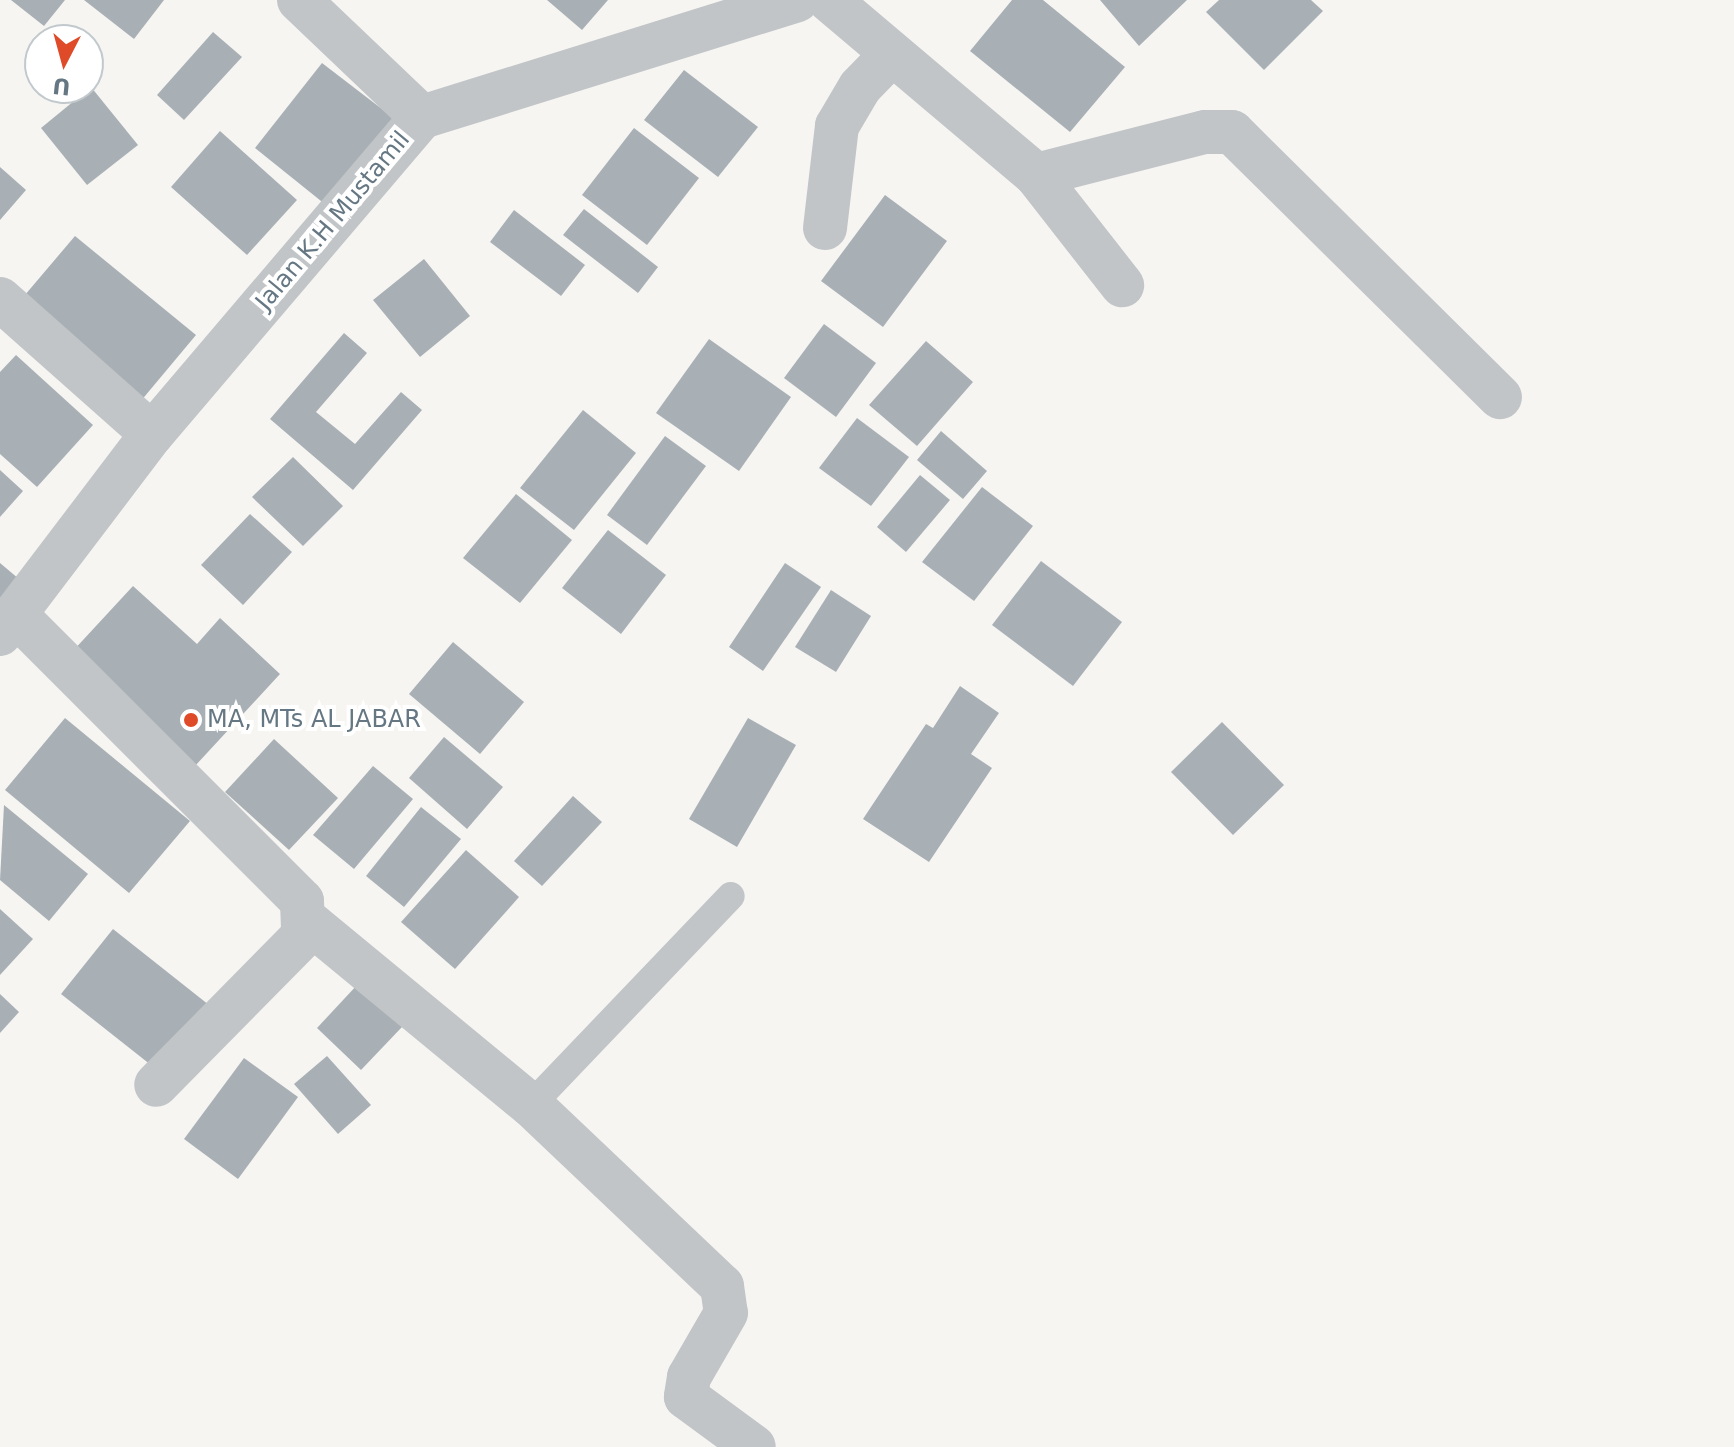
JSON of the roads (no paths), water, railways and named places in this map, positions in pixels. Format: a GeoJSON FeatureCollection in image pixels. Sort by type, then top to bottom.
{"type":"FeatureCollection","features":[{"type":"Feature","properties":{"kind":"street"},"geometry":{"type":"LineString","coordinates":[[299,0],[422,117]]}},
{"type":"Feature","properties":{"kind":"street","name":"Jalan K.H Mustamil"},"geometry":{"type":"LineString","coordinates":[[8,625],[152,434],[422,117],[797,0]]}},
{"type":"Feature","properties":{"kind":"street"},"geometry":{"type":"LineString","coordinates":[[829,0],[1036,175],[1122,285]]}},
{"type":"Feature","properties":{"kind":"street"},"geometry":{"type":"LineString","coordinates":[[825,228],[837,126],[860,87],[892,54]]}},
{"type":"Feature","properties":{"kind":"street"},"geometry":{"type":"LineString","coordinates":[[1036,175],[1205,132],[1232,132],[1500,397]]}},
{"type":"Feature","properties":{"kind":"street"},"geometry":{"type":"LineString","coordinates":[[0,299],[152,434]]}},
{"type":"Feature","properties":{"kind":"street"},"geometry":{"type":"LineString","coordinates":[[8,625],[302,901],[305,919],[303,936],[156,1085]]}},
{"type":"Feature","properties":{"kind":"street"},"geometry":{"type":"LineString","coordinates":[[305,919],[531,1105],[722,1286],[726,1313],[689,1377],[686,1397],[754,1447]]}},
{"type":"Feature","properties":{"kind":"lane"},"geometry":{"type":"LineString","coordinates":[[531,1105],[731,896]]}},
{"type":"Feature","properties":{"kind":"place","name":"MA, MTs AL JABAR"},"geometry":{"type":"Point","coordinates":[191,720]}}]}
